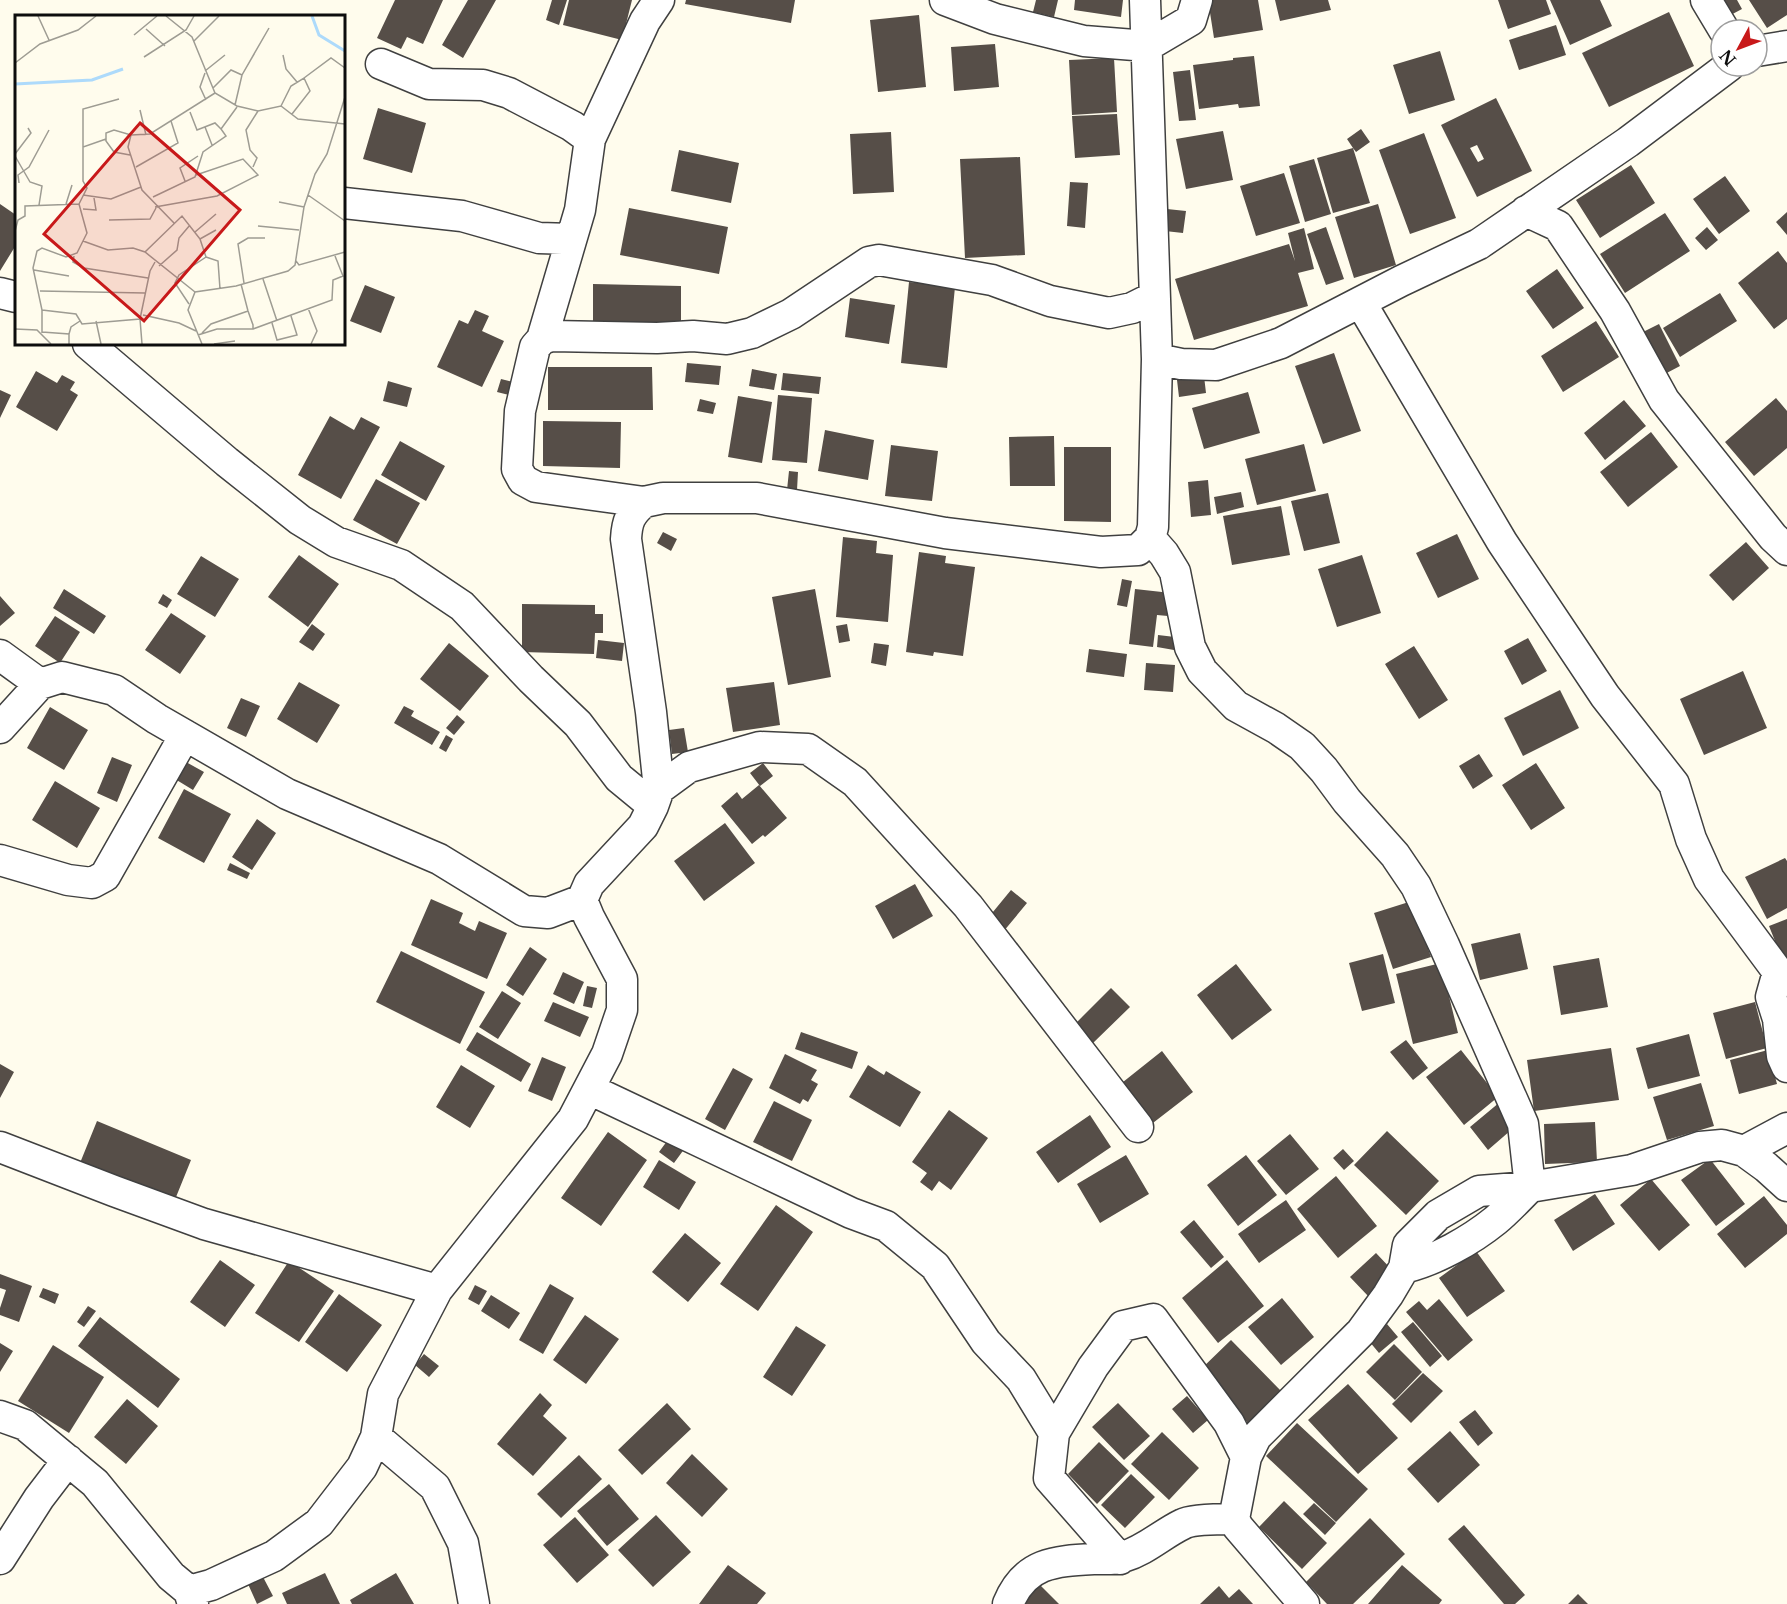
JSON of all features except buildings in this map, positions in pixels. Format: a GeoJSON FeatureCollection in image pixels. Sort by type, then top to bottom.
{"type":"FeatureCollection","features":[{"type":"Feature","properties":{"kind":"street"},"geometry":{"type":"LineString","coordinates":[[659,0],[645,21],[590,139],[580,210],[542,339],[535,347],[520,411],[517,469],[522,480],[536,487],[644,502],[663,498],[757,498],[945,533],[1101,552],[1138,550],[1150,538],[1153,527],[1157,359],[1145,0]]}},
{"type":"Feature","properties":{"kind":"street"},"geometry":{"type":"LineString","coordinates":[[945,0],[995,19],[1084,40],[1147,46],[1191,20],[1197,0]]}},
{"type":"Feature","properties":{"kind":"street"},"geometry":{"type":"LineString","coordinates":[[1706,0],[1717,18]]}},
{"type":"Feature","properties":{"kind":"street"},"geometry":{"type":"LineString","coordinates":[[1769,48],[1787,46]]}},
{"type":"Feature","properties":{"kind":"street"},"geometry":{"type":"LineString","coordinates":[[381,64],[429,84],[483,85],[509,93],[572,126],[590,139]]}},
{"type":"Feature","properties":{"kind":"street"},"geometry":{"type":"LineString","coordinates":[[1157,359],[1181,364],[1216,365],[1281,343],[1479,244],[1628,142],[1713,78]]}},
{"type":"Feature","properties":{"kind":"street"},"geometry":{"type":"LineString","coordinates":[[345,203],[462,216],[539,238],[571,239]]}},
{"type":"Feature","properties":{"kind":"street"},"geometry":{"type":"LineString","coordinates":[[1526,212],[1558,226],[1615,311],[1664,400],[1773,537],[1787,550]]}},
{"type":"Feature","properties":{"kind":"street"},"geometry":{"type":"LineString","coordinates":[[542,339],[552,336],[657,338],[693,336],[727,339],[752,333],[791,314],[869,262],[879,260],[992,280],[1050,301],[1109,312],[1132,308],[1154,297]]}},
{"type":"Feature","properties":{"kind":"street"},"geometry":{"type":"LineString","coordinates":[[0,293],[15,297]]}},
{"type":"Feature","properties":{"kind":"street"},"geometry":{"type":"LineString","coordinates":[[1361,303],[1502,542],[1605,696],[1674,784],[1691,839],[1709,879],[1778,972],[1771,997],[1778,1018],[1782,1056],[1787,1067]]}},
{"type":"Feature","properties":{"kind":"street"},"geometry":{"type":"LineString","coordinates":[[88,345],[300,520],[336,542],[401,565],[462,606],[531,680],[578,724],[619,778],[656,797]]}},
{"type":"Feature","properties":{"kind":"street"},"geometry":{"type":"LineString","coordinates":[[644,502],[633,511],[627,524],[626,539],[651,711],[656,797]]}},
{"type":"Feature","properties":{"kind":"street"},"geometry":{"type":"LineString","coordinates":[[1150,538],[1164,554],[1175,572],[1190,647],[1202,671],[1236,706],[1276,728],[1302,746],[1395,855],[1416,886],[1523,1124],[1530,1187]]}},
{"type":"Feature","properties":{"kind":"street"},"geometry":{"type":"LineString","coordinates":[[0,655],[40,684]]}},
{"type":"Feature","properties":{"kind":"street"},"geometry":{"type":"LineString","coordinates":[[0,728],[40,684],[62,676],[114,690],[157,719],[287,794],[439,859],[524,911],[548,913],[582,900],[589,884],[642,826],[656,797],[689,767],[760,747],[808,749],[855,782],[968,906],[1138,1127]]}},
{"type":"Feature","properties":{"kind":"street"},"geometry":{"type":"LineString","coordinates":[[0,860],[68,880],[92,883],[105,876],[185,735]]}},
{"type":"Feature","properties":{"kind":"street"},"geometry":{"type":"LineString","coordinates":[[0,1416],[25,1425],[95,1483],[191,1597],[211,1585],[274,1556],[318,1523],[362,1467],[376,1437],[383,1394],[437,1290],[573,1119],[607,1054],[622,1010],[622,979],[582,900]]}},
{"type":"Feature","properties":{"kind":"street"},"geometry":{"type":"LineString","coordinates":[[589,1089],[851,1213],[886,1226],[935,1266],[986,1342],[1021,1379],[1054,1433]]}},
{"type":"Feature","properties":{"kind":"street"},"geometry":{"type":"LineString","coordinates":[[1744,1151],[1787,1128]]}},
{"type":"Feature","properties":{"kind":"street"},"geometry":{"type":"LineString","coordinates":[[1305,1604],[1238,1527],[1234,1519],[1246,1457],[1256,1437],[1361,1332],[1404,1268],[1408,1245],[1438,1215],[1479,1191],[1530,1187],[1632,1170],[1700,1147],[1722,1145],[1744,1151],[1787,1186]]}},
{"type":"Feature","properties":{"kind":"street"},"geometry":{"type":"LineString","coordinates":[[0,1147],[204,1224],[437,1290]]}},
{"type":"Feature","properties":{"kind":"street"},"geometry":{"type":"LineString","coordinates":[[1120,1559],[1049,1478],[1054,1433],[1093,1367],[1123,1326],[1154,1318],[1229,1423],[1246,1457]]}},
{"type":"Feature","properties":{"kind":"street"},"geometry":{"type":"LineString","coordinates":[[376,1437],[435,1487],[463,1543],[474,1604]]}},
{"type":"Feature","properties":{"kind":"street"},"geometry":{"type":"LineString","coordinates":[[0,1559],[39,1498],[68,1460]]}},
{"type":"Feature","properties":{"kind":"street"},"geometry":{"type":"LineString","coordinates":[[1008,1604],[1025,1577],[1042,1566],[1061,1560],[1120,1559],[1142,1550],[1185,1522],[1234,1519]]}}]}
